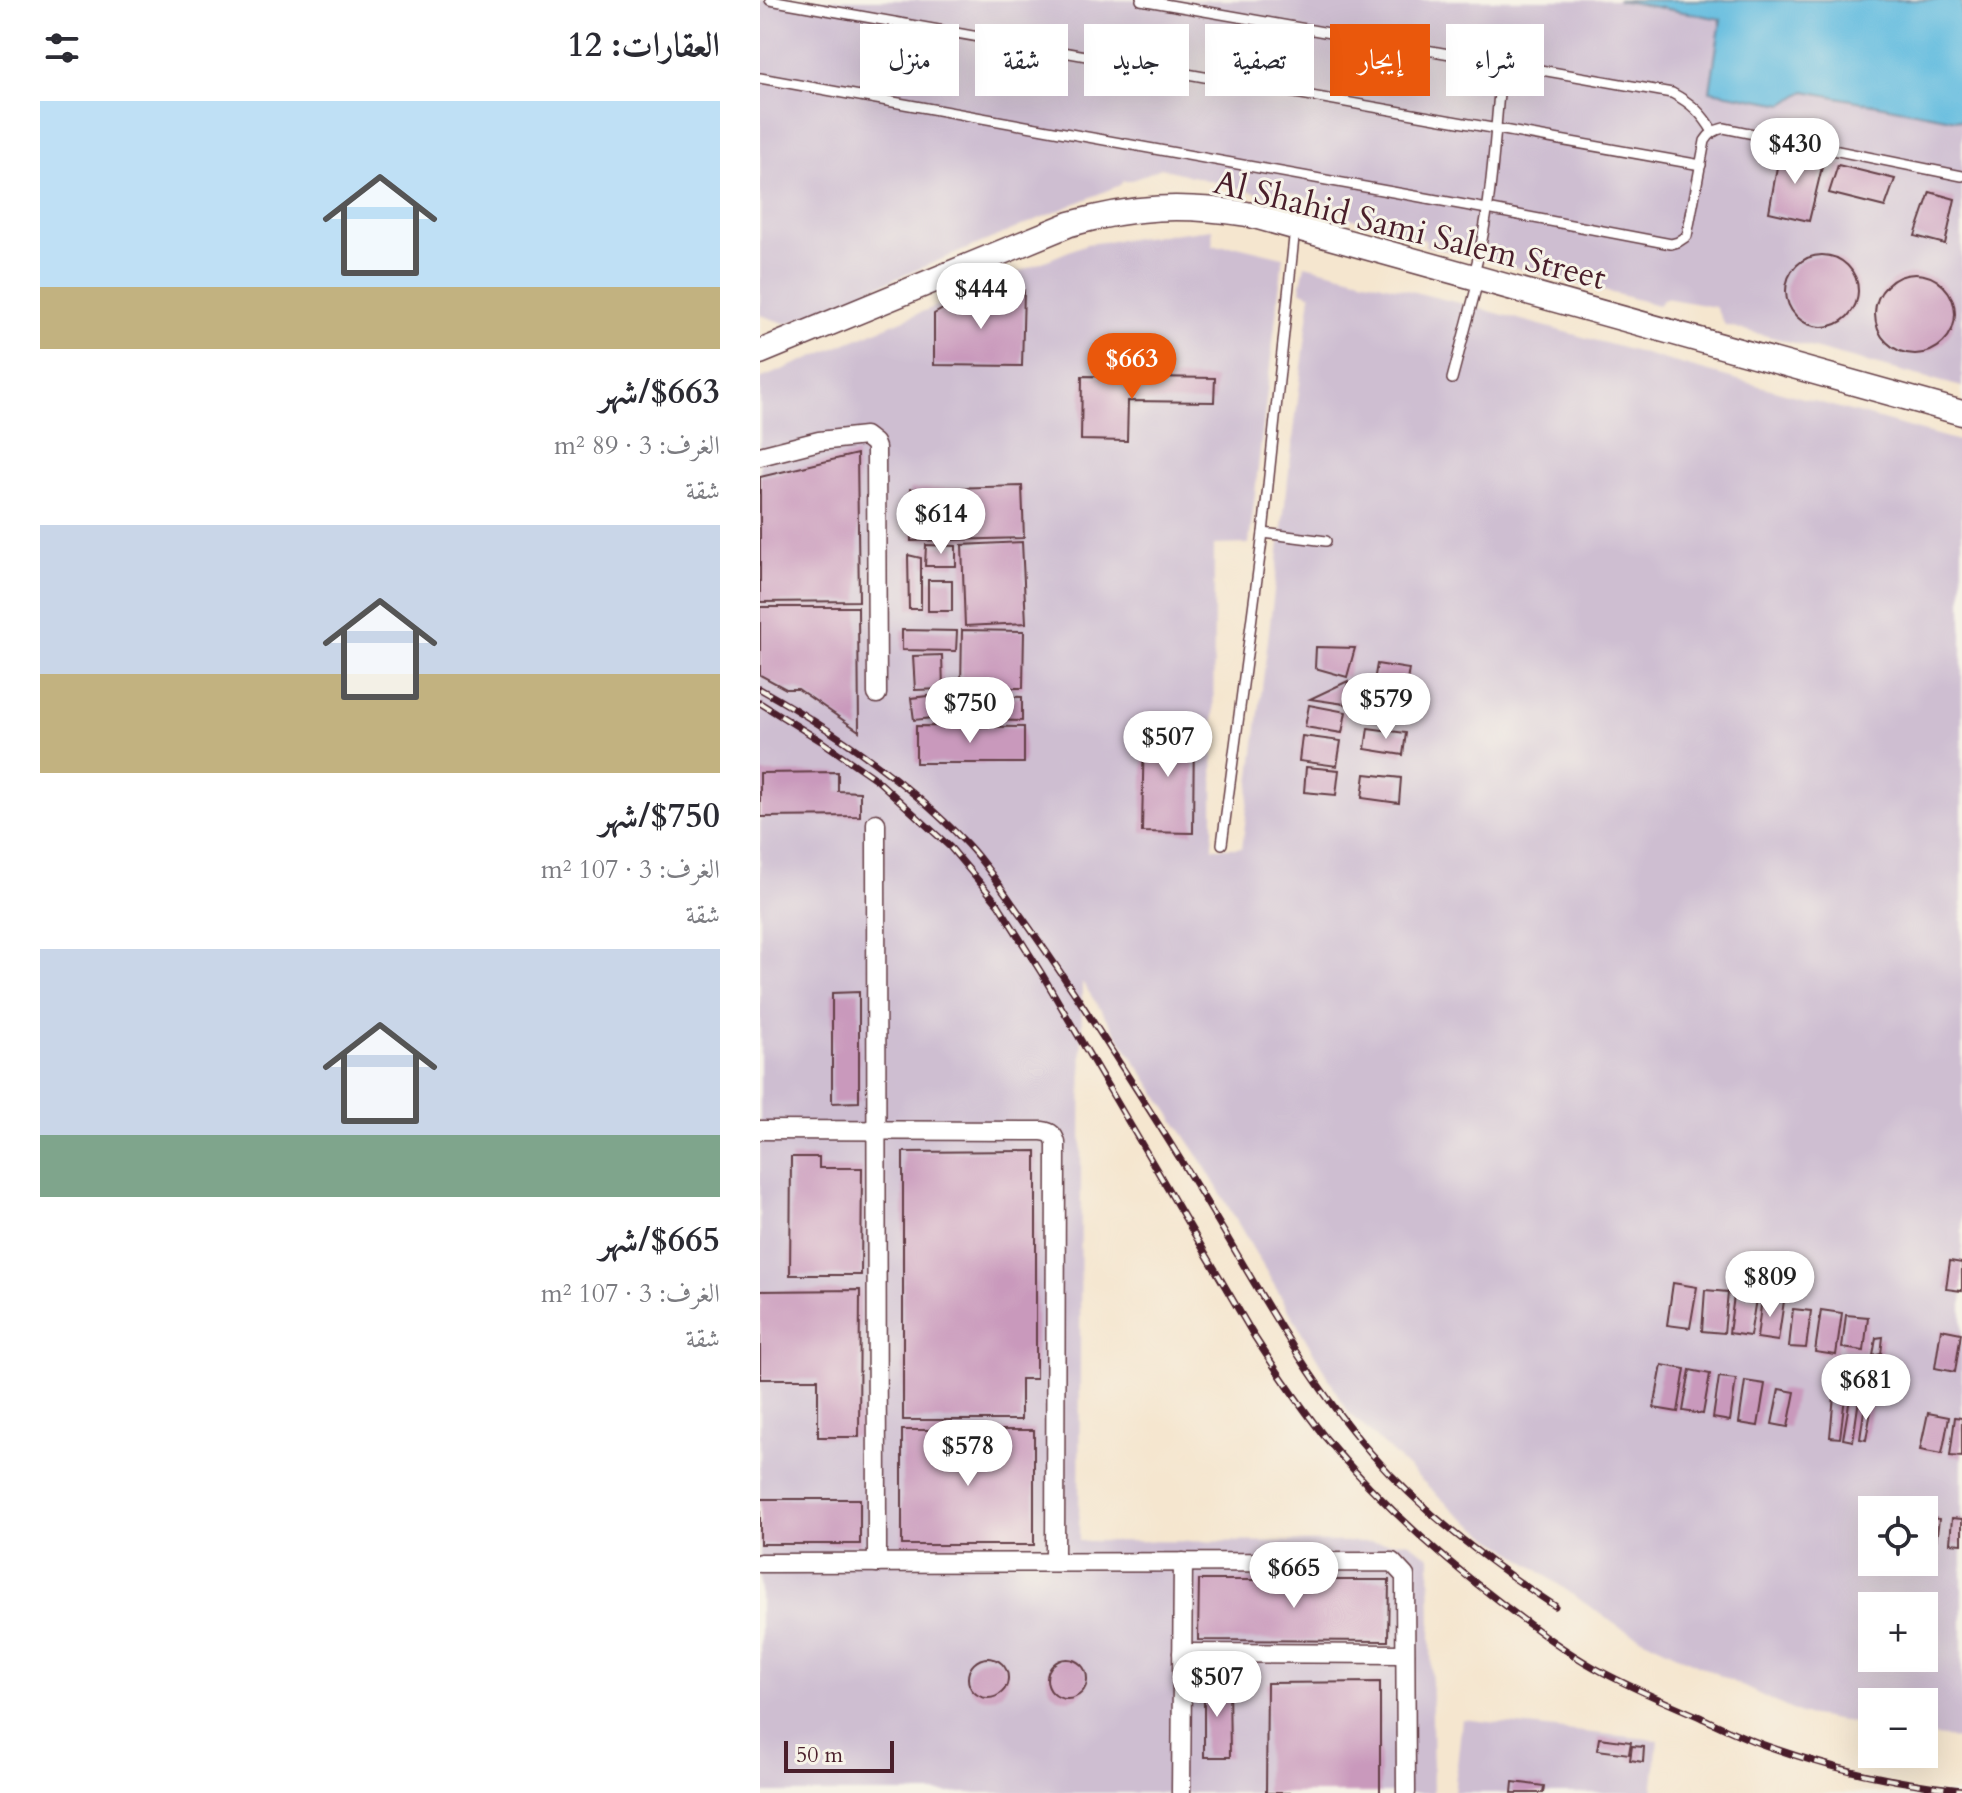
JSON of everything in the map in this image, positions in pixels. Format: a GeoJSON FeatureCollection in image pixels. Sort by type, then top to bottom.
{"type":"FeatureCollection","features":[{"type":"Feature","properties":{"kind":"main road","name":"Al Shahid Sami Salem Street"},"geometry":{"type":"LineString","coordinates":[[760,352],[1070,224],[1105,214],[1176,207],[1247,214],[1962,413]]}},
{"type":"Feature","properties":{"kind":"street"},"geometry":{"type":"LineString","coordinates":[[760,456],[819,441],[865,436],[874,443],[877,694]]}},
{"type":"Feature","properties":{"kind":"street"},"geometry":{"type":"LineString","coordinates":[[876,823],[877,1563]]}},
{"type":"Feature","properties":{"kind":"street"},"geometry":{"type":"LineString","coordinates":[[760,1130],[1042,1131],[1054,1136],[1055,1562]]}},
{"type":"Feature","properties":{"kind":"street"},"geometry":{"type":"LineString","coordinates":[[1181,1793],[1183,1562]]}},
{"type":"Feature","properties":{"kind":"street"},"geometry":{"type":"LineString","coordinates":[[760,1563],[1392,1562],[1405,1576],[1406,1793]]}},
{"type":"Feature","properties":{"kind":"street"},"geometry":{"type":"LineString","coordinates":[[1182,1653],[1405,1654]]}},
{"type":"Feature","properties":{"kind":"lane"},"geometry":{"type":"LineString","coordinates":[[770,0],[1701,165]]}},
{"type":"Feature","properties":{"kind":"lane"},"geometry":{"type":"LineString","coordinates":[[1141,0],[1446,53]]}},
{"type":"Feature","properties":{"kind":"lane"},"geometry":{"type":"LineString","coordinates":[[1544,70],[1672,93],[1689,102],[1703,115],[1713,132]]}},
{"type":"Feature","properties":{"kind":"lane"},"geometry":{"type":"LineString","coordinates":[[760,78],[1671,244],[1687,236],[1705,141],[1713,132],[1724,128],[1962,176]]}},
{"type":"Feature","properties":{"kind":"lane"},"geometry":{"type":"LineString","coordinates":[[1452,379],[1476,278],[1487,209],[1498,96]]}},
{"type":"Feature","properties":{"kind":"lane"},"geometry":{"type":"LineString","coordinates":[[1222,844],[1263,533],[1295,228]]}},
{"type":"Feature","properties":{"kind":"lane"},"geometry":{"type":"LineString","coordinates":[[1263,533],[1326,541]]}},
{"type":"Feature","properties":{"kind":"shaded area"},"geometry":{"type":"Polygon","coordinates":[[[760,0],[1618,0],[1722,19],[1710,90],[1804,91],[1962,121],[1962,387],[1725,325],[1715,307],[1665,298],[1658,305],[1425,246],[1426,240],[1392,231],[1387,225],[1352,219],[1338,204],[1288,192],[1275,198],[1161,168],[1123,181],[1120,185],[787,324],[760,315],[760,0]]]}},
{"type":"Feature","properties":{"kind":"shaded area"},"geometry":{"type":"Polygon","coordinates":[[[1212,229],[1213,246],[1237,246],[1283,257],[1249,544],[1214,545],[1213,848],[1242,848],[1311,295],[1300,290],[1305,265],[1471,306],[1962,442],[1962,1740],[1938,1736],[1938,1688],[1858,1688],[1858,1724],[1800,1714],[1619,1627],[1459,1515],[1349,1413],[1201,1160],[1082,982],[1079,1541],[1408,1542],[1430,1557],[1433,1793],[760,1793],[760,379],[1086,244],[1212,229]]]}},
{"type":"Feature","properties":{"kind":"shaded area"},"geometry":{"type":"Polygon","coordinates":[[[1462,1719],[1658,1740],[1652,1793],[1454,1793],[1462,1719]]]}},
{"type":"Feature","properties":{"kind":"water"},"geometry":{"type":"Polygon","coordinates":[[[1618,0],[1962,0],[1962,121],[1805,91],[1784,104],[1710,91],[1721,19],[1618,0]]]}},
{"type":"Feature","properties":{"kind":"building"},"geometry":{"type":"Polygon","coordinates":[[[1783,151],[1823,163],[1809,221],[1769,212],[1783,151]]]}},
{"type":"Feature","properties":{"kind":"building"},"geometry":{"type":"Polygon","coordinates":[[[1838,165],[1895,179],[1885,207],[1829,193],[1838,165]]]}},
{"type":"Feature","properties":{"kind":"building"},"geometry":{"type":"Polygon","coordinates":[[[1930,192],[1955,199],[1945,244],[1915,236],[1930,192]]]}},
{"type":"Feature","properties":{"kind":"building"},"geometry":{"type":"Polygon","coordinates":[[[1822,255],[1842,261],[1852,271],[1858,291],[1852,311],[1842,321],[1822,327],[1802,321],[1792,311],[1786,291],[1792,271],[1802,261],[1822,255]]]}},
{"type":"Feature","properties":{"kind":"building"},"geometry":{"type":"Polygon","coordinates":[[[1915,274],[1930,277],[1943,286],[1952,299],[1955,314],[1952,329],[1943,342],[1930,351],[1915,354],[1900,351],[1887,342],[1878,329],[1875,314],[1878,299],[1887,286],[1900,277],[1915,274]]]}},
{"type":"Feature","properties":{"kind":"building"},"geometry":{"type":"Polygon","coordinates":[[[1024,290],[1022,366],[934,365],[934,314],[950,305],[990,293],[1024,290]]]}},
{"type":"Feature","properties":{"kind":"building"},"geometry":{"type":"Polygon","coordinates":[[[1082,376],[1215,378],[1214,402],[1128,401],[1127,441],[1081,440],[1082,376]]]}},
{"type":"Feature","properties":{"kind":"building"},"geometry":{"type":"Polygon","coordinates":[[[857,454],[859,601],[760,602],[760,477],[857,454]]]}},
{"type":"Feature","properties":{"kind":"building"},"geometry":{"type":"Polygon","coordinates":[[[1022,486],[1024,538],[911,541],[910,489],[1022,486]]]}},
{"type":"Feature","properties":{"kind":"building"},"geometry":{"type":"Polygon","coordinates":[[[1022,542],[1026,623],[965,626],[962,545],[1022,542]]]}},
{"type":"Feature","properties":{"kind":"building"},"geometry":{"type":"Polygon","coordinates":[[[926,545],[956,546],[956,566],[925,566],[926,545]]]}},
{"type":"Feature","properties":{"kind":"building"},"geometry":{"type":"Polygon","coordinates":[[[908,555],[921,558],[921,609],[909,609],[908,555]]]}},
{"type":"Feature","properties":{"kind":"building"},"geometry":{"type":"Polygon","coordinates":[[[928,580],[952,580],[952,611],[928,611],[928,580]]]}},
{"type":"Feature","properties":{"kind":"building"},"geometry":{"type":"Polygon","coordinates":[[[760,607],[858,607],[859,731],[798,689],[786,689],[760,675],[760,607]]]}},
{"type":"Feature","properties":{"kind":"building"},"geometry":{"type":"Polygon","coordinates":[[[902,630],[957,631],[956,651],[902,650],[902,630]]]}},
{"type":"Feature","properties":{"kind":"building"},"geometry":{"type":"Polygon","coordinates":[[[962,630],[1024,631],[1023,688],[961,688],[962,630]]]}},
{"type":"Feature","properties":{"kind":"building"},"geometry":{"type":"Polygon","coordinates":[[[1316,647],[1355,648],[1347,677],[1315,668],[1316,647]]]}},
{"type":"Feature","properties":{"kind":"building"},"geometry":{"type":"Polygon","coordinates":[[[942,655],[943,689],[915,690],[913,656],[942,655]]]}},
{"type":"Feature","properties":{"kind":"building"},"geometry":{"type":"Polygon","coordinates":[[[1377,664],[1409,669],[1405,693],[1373,687],[1377,664]]]}},
{"type":"Feature","properties":{"kind":"building"},"geometry":{"type":"Polygon","coordinates":[[[1348,681],[1345,704],[1310,699],[1348,681]]]}},
{"type":"Feature","properties":{"kind":"building"},"geometry":{"type":"Polygon","coordinates":[[[937,695],[932,718],[914,720],[911,698],[937,695]]]}},
{"type":"Feature","properties":{"kind":"building"},"geometry":{"type":"Polygon","coordinates":[[[943,695],[1022,697],[1022,721],[943,719],[943,695]]]}},
{"type":"Feature","properties":{"kind":"building"},"geometry":{"type":"Polygon","coordinates":[[[1373,695],[1388,697],[1385,722],[1370,720],[1373,695]]]}},
{"type":"Feature","properties":{"kind":"building"},"geometry":{"type":"Polygon","coordinates":[[[1309,705],[1346,712],[1342,733],[1305,727],[1309,705]]]}},
{"type":"Feature","properties":{"kind":"building"},"geometry":{"type":"Polygon","coordinates":[[[1144,725],[1194,726],[1193,833],[1142,832],[1144,725]]]}},
{"type":"Feature","properties":{"kind":"building"},"geometry":{"type":"Polygon","coordinates":[[[916,726],[1024,727],[1024,763],[916,763],[916,726]]]}},
{"type":"Feature","properties":{"kind":"building"},"geometry":{"type":"Polygon","coordinates":[[[1368,728],[1406,733],[1403,755],[1365,749],[1368,728]]]}},
{"type":"Feature","properties":{"kind":"building"},"geometry":{"type":"Polygon","coordinates":[[[1302,736],[1341,741],[1337,766],[1299,761],[1302,736]]]}},
{"type":"Feature","properties":{"kind":"building"},"geometry":{"type":"Polygon","coordinates":[[[1306,767],[1339,770],[1336,795],[1304,792],[1306,767]]]}},
{"type":"Feature","properties":{"kind":"building"},"geometry":{"type":"Polygon","coordinates":[[[838,772],[838,791],[860,792],[860,816],[760,817],[760,773],[838,772]]]}},
{"type":"Feature","properties":{"kind":"building"},"geometry":{"type":"Polygon","coordinates":[[[1365,774],[1401,778],[1399,803],[1362,798],[1365,774]]]}},
{"type":"Feature","properties":{"kind":"building"},"geometry":{"type":"Polygon","coordinates":[[[859,992],[859,1102],[832,1103],[832,993],[859,992]]]}},
{"type":"Feature","properties":{"kind":"building"},"geometry":{"type":"Polygon","coordinates":[[[1036,1151],[1036,1379],[1021,1379],[1021,1420],[903,1420],[903,1152],[1036,1151]]]}},
{"type":"Feature","properties":{"kind":"building"},"geometry":{"type":"Polygon","coordinates":[[[791,1157],[819,1157],[819,1168],[862,1168],[861,1275],[790,1275],[791,1157]]]}},
{"type":"Feature","properties":{"kind":"building"},"geometry":{"type":"Polygon","coordinates":[[[1950,1261],[1962,1263],[1962,1291],[1946,1289],[1950,1261]]]}},
{"type":"Feature","properties":{"kind":"building"},"geometry":{"type":"Polygon","coordinates":[[[1673,1283],[1697,1287],[1690,1328],[1667,1325],[1673,1283]]]}},
{"type":"Feature","properties":{"kind":"building"},"geometry":{"type":"Polygon","coordinates":[[[860,1290],[859,1437],[818,1437],[818,1379],[760,1379],[760,1291],[860,1290]]]}},
{"type":"Feature","properties":{"kind":"building"},"geometry":{"type":"Polygon","coordinates":[[[1705,1290],[1728,1292],[1724,1333],[1702,1331],[1705,1290]]]}},
{"type":"Feature","properties":{"kind":"building"},"geometry":{"type":"Polygon","coordinates":[[[1734,1296],[1756,1299],[1750,1336],[1729,1333],[1734,1296]]]}},
{"type":"Feature","properties":{"kind":"building"},"geometry":{"type":"Polygon","coordinates":[[[1762,1298],[1784,1301],[1778,1341],[1757,1338],[1762,1298]]]}},
{"type":"Feature","properties":{"kind":"building"},"geometry":{"type":"Polygon","coordinates":[[[1793,1309],[1811,1311],[1806,1348],[1789,1347],[1793,1309]]]}},
{"type":"Feature","properties":{"kind":"building"},"geometry":{"type":"Polygon","coordinates":[[[1821,1310],[1842,1313],[1836,1355],[1815,1352],[1821,1310]]]}},
{"type":"Feature","properties":{"kind":"building"},"geometry":{"type":"Polygon","coordinates":[[[1846,1315],[1868,1317],[1864,1351],[1842,1348],[1846,1315]]]}},
{"type":"Feature","properties":{"kind":"building"},"geometry":{"type":"Polygon","coordinates":[[[1941,1329],[1961,1333],[1955,1372],[1935,1368],[1941,1329]]]}},
{"type":"Feature","properties":{"kind":"building"},"geometry":{"type":"Polygon","coordinates":[[[1883,1337],[1881,1354],[1873,1356],[1876,1338],[1883,1337]]]}},
{"type":"Feature","properties":{"kind":"building"},"geometry":{"type":"Polygon","coordinates":[[[1662,1365],[1685,1369],[1678,1412],[1654,1408],[1662,1365]]]}},
{"type":"Feature","properties":{"kind":"building"},"geometry":{"type":"Polygon","coordinates":[[[1690,1370],[1710,1374],[1703,1414],[1683,1411],[1690,1370]]]}},
{"type":"Feature","properties":{"kind":"building"},"geometry":{"type":"Polygon","coordinates":[[[1719,1377],[1736,1379],[1730,1421],[1713,1418],[1719,1377]]]}},
{"type":"Feature","properties":{"kind":"building"},"geometry":{"type":"Polygon","coordinates":[[[1745,1381],[1765,1384],[1758,1426],[1739,1423],[1745,1381]]]}},
{"type":"Feature","properties":{"kind":"building"},"geometry":{"type":"Polygon","coordinates":[[[1779,1389],[1795,1392],[1788,1427],[1772,1424],[1779,1389]]]}},
{"type":"Feature","properties":{"kind":"building"},"geometry":{"type":"Polygon","coordinates":[[[1834,1396],[1845,1397],[1840,1438],[1830,1437],[1834,1396]]]}},
{"type":"Feature","properties":{"kind":"building"},"geometry":{"type":"Polygon","coordinates":[[[1850,1398],[1859,1399],[1853,1441],[1843,1439],[1850,1398]]]}},
{"type":"Feature","properties":{"kind":"building"},"geometry":{"type":"Polygon","coordinates":[[[1865,1404],[1872,1405],[1866,1440],[1860,1439],[1865,1404]]]}},
{"type":"Feature","properties":{"kind":"building"},"geometry":{"type":"Polygon","coordinates":[[[1928,1413],[1949,1417],[1942,1454],[1920,1450],[1928,1413]]]}},
{"type":"Feature","properties":{"kind":"building"},"geometry":{"type":"Polygon","coordinates":[[[1955,1417],[1962,1418],[1962,1457],[1950,1456],[1955,1417]]]}},
{"type":"Feature","properties":{"kind":"building"},"geometry":{"type":"Polygon","coordinates":[[[902,1430],[1034,1430],[1034,1545],[902,1545],[902,1430]]]}},
{"type":"Feature","properties":{"kind":"building"},"geometry":{"type":"Polygon","coordinates":[[[760,1499],[860,1499],[860,1544],[760,1544],[760,1499]]]}},
{"type":"Feature","properties":{"kind":"building"},"geometry":{"type":"Polygon","coordinates":[[[1952,1518],[1962,1519],[1962,1544],[1950,1543],[1952,1518]]]}},
{"type":"Feature","properties":{"kind":"building"},"geometry":{"type":"Polygon","coordinates":[[[1199,1580],[1389,1580],[1388,1641],[1198,1640],[1199,1580]]]}},
{"type":"Feature","properties":{"kind":"building"},"geometry":{"type":"Polygon","coordinates":[[[988,1658],[1002,1664],[1008,1678],[1002,1692],[988,1698],[974,1692],[968,1678],[974,1664],[988,1658]]]}},
{"type":"Feature","properties":{"kind":"building"},"geometry":{"type":"Polygon","coordinates":[[[1067,1659],[1081,1665],[1087,1679],[1081,1693],[1067,1699],[1053,1693],[1047,1679],[1053,1665],[1067,1659]]]}},
{"type":"Feature","properties":{"kind":"building"},"geometry":{"type":"Polygon","coordinates":[[[1204,1681],[1229,1682],[1230,1757],[1204,1757],[1204,1681]]]}},
{"type":"Feature","properties":{"kind":"building"},"geometry":{"type":"Polygon","coordinates":[[[1380,1682],[1380,1793],[1266,1793],[1267,1683],[1380,1682]]]}},
{"type":"Feature","properties":{"kind":"building"},"geometry":{"type":"Polygon","coordinates":[[[1599,1738],[1631,1742],[1629,1754],[1597,1750],[1599,1738]]]}},
{"type":"Feature","properties":{"kind":"building"},"geometry":{"type":"Polygon","coordinates":[[[1632,1746],[1644,1747],[1643,1762],[1630,1760],[1632,1746]]]}},
{"type":"Feature","properties":{"kind":"building"},"geometry":{"type":"Polygon","coordinates":[[[1513,1782],[1544,1786],[1543,1793],[1512,1793],[1513,1782]]]}},
{"type":"Feature","properties":{"kind":"railway"},"geometry":{"type":"LineString","coordinates":[[760,689],[816,722],[895,778],[973,851],[1079,1000],[1183,1164],[1288,1339],[1348,1425],[1390,1474],[1434,1516],[1505,1572],[1555,1606]]}},
{"type":"Feature","properties":{"kind":"railway"},"geometry":{"type":"LineString","coordinates":[[760,703],[877,780],[950,847],[998,904],[1254,1336],[1324,1436],[1365,1483],[1410,1526],[1480,1587],[1538,1631],[1583,1661],[1634,1688],[1745,1738],[1796,1756],[1866,1775],[1962,1790]]}}]}
